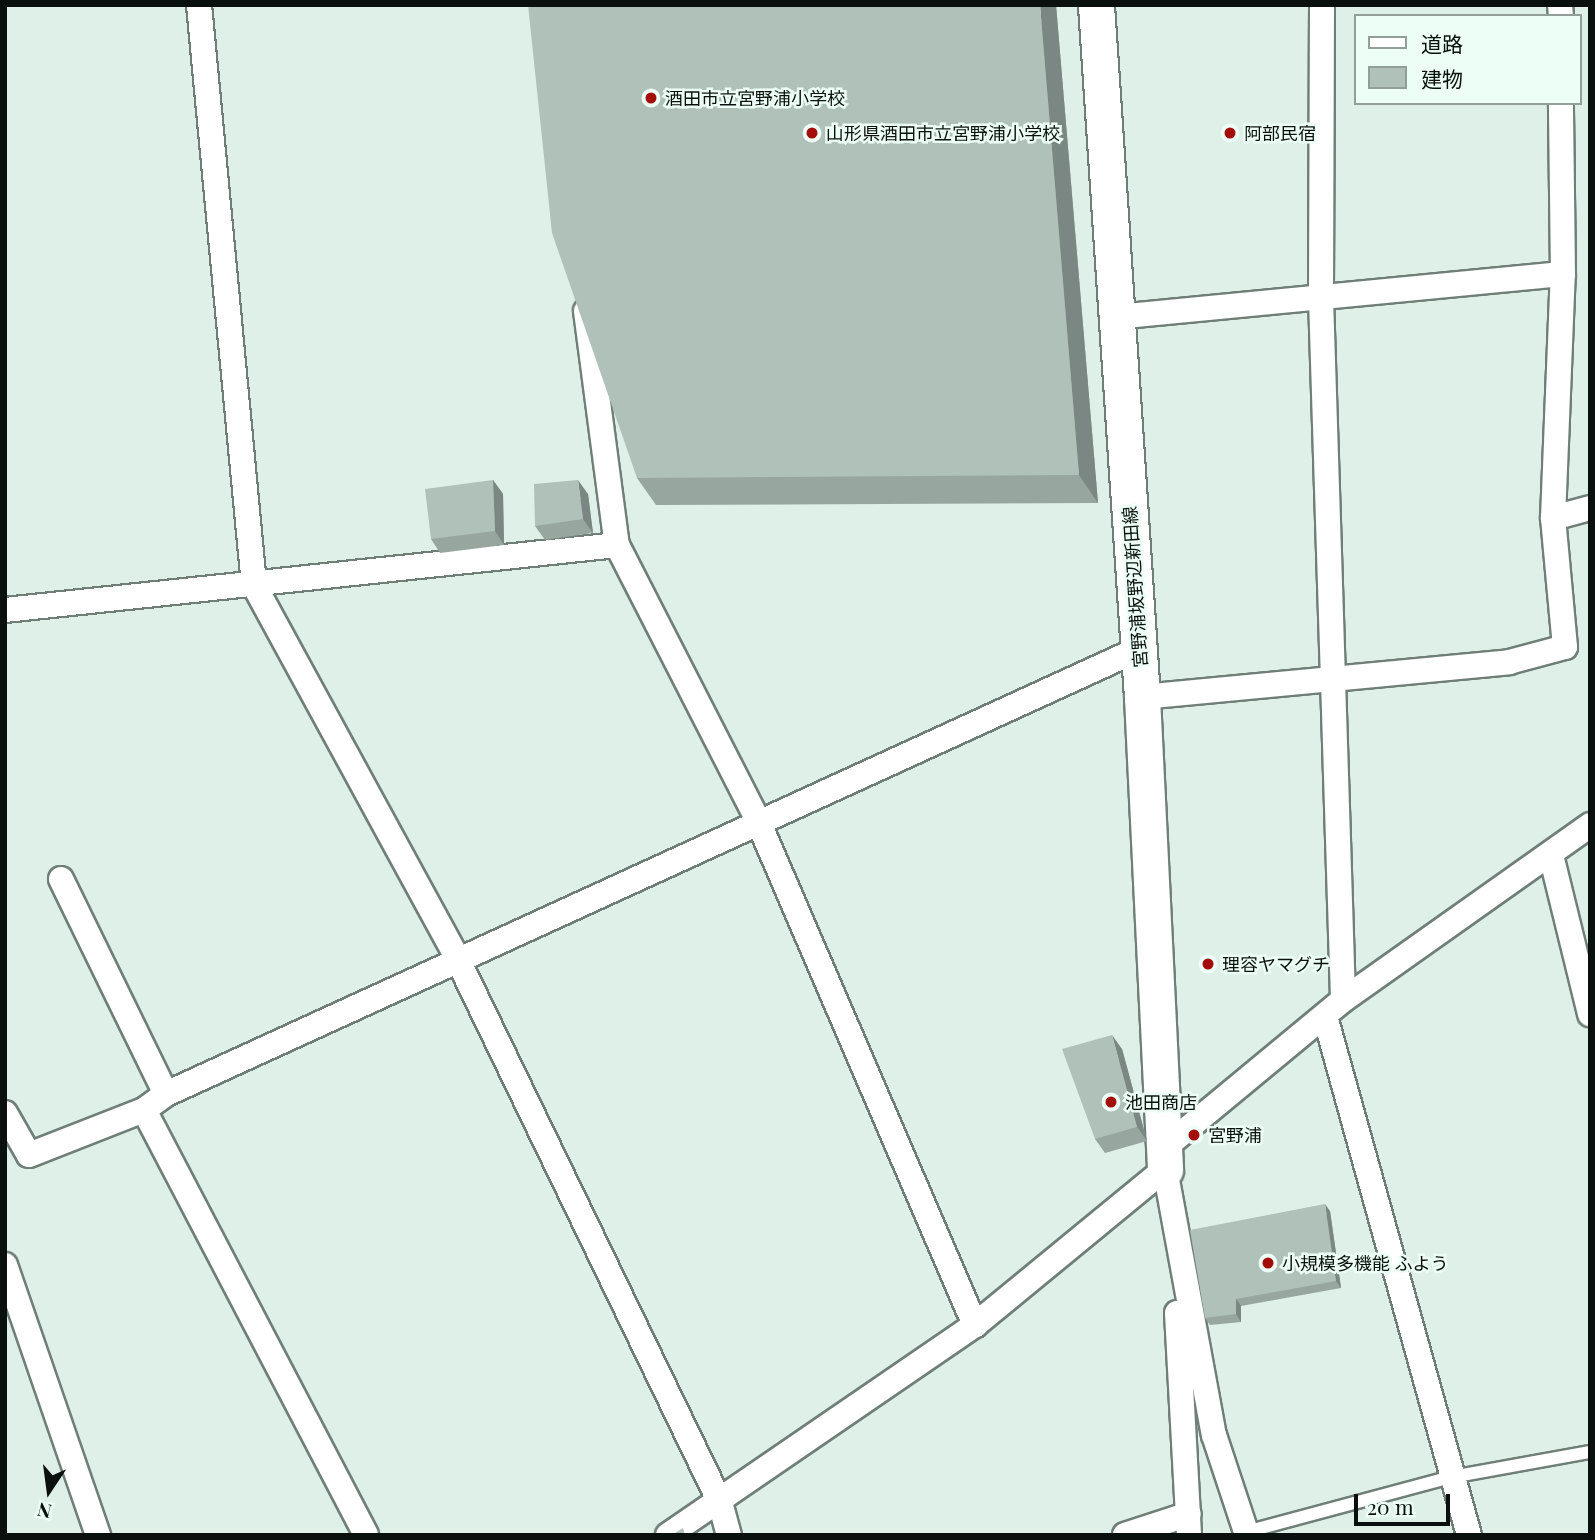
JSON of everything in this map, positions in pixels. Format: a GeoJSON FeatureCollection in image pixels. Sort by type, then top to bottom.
{"type":"FeatureCollection","features":[{"type":"Feature","properties":{"kind":"main road","name":"宮野浦坂野辺新田線"},"geometry":{"type":"LineString","coordinates":[[1096,5],[1142,697],[1165,1159]]}},
{"type":"Feature","properties":{"kind":"street"},"geometry":{"type":"LineString","coordinates":[[199,5],[254,585],[457,958],[720,1503],[729,1535]]}},
{"type":"Feature","properties":{"kind":"street"},"geometry":{"type":"LineString","coordinates":[[1322,5],[1321,298],[1343,1000]]}},
{"type":"Feature","properties":{"kind":"street"},"geometry":{"type":"LineString","coordinates":[[1142,697],[1334,681],[1509,662],[1564,648],[1553,518],[1563,274],[1562,105]]}},
{"type":"Feature","properties":{"kind":"street"},"geometry":{"type":"LineString","coordinates":[[1116,317],[1563,274]]}},
{"type":"Feature","properties":{"kind":"street"},"geometry":{"type":"LineString","coordinates":[[582,282],[617,545],[758,821],[975,1325]]}},
{"type":"Feature","properties":{"kind":"street"},"geometry":{"type":"LineString","coordinates":[[1553,518],[1590,508]]}},
{"type":"Feature","properties":{"kind":"street"},"geometry":{"type":"LineString","coordinates":[[5,610],[617,545]]}},
{"type":"Feature","properties":{"kind":"street"},"geometry":{"type":"LineString","coordinates":[[5,1113],[29,1155],[144,1110],[166,1094],[457,958],[1139,649]]}},
{"type":"Feature","properties":{"kind":"street"},"geometry":{"type":"LineString","coordinates":[[668,1535],[720,1503],[975,1325],[1326,1020],[1343,1000],[1590,825]]}},
{"type":"Feature","properties":{"kind":"street"},"geometry":{"type":"LineString","coordinates":[[1551,855],[1590,1014]]}},
{"type":"Feature","properties":{"kind":"street"},"geometry":{"type":"LineString","coordinates":[[61,879],[166,1094]]}},
{"type":"Feature","properties":{"kind":"street"},"geometry":{"type":"LineString","coordinates":[[1326,1020],[1469,1535]]}},
{"type":"Feature","properties":{"kind":"street"},"geometry":{"type":"LineString","coordinates":[[144,1110],[366,1535]]}},
{"type":"Feature","properties":{"kind":"street"},"geometry":{"type":"LineString","coordinates":[[1125,1535],[1189,1524],[1165,1159]]}},
{"type":"Feature","properties":{"kind":"street"},"geometry":{"type":"LineString","coordinates":[[1165,1159],[1214,1435],[1246,1533]]}},
{"type":"Feature","properties":{"kind":"street"},"geometry":{"type":"LineString","coordinates":[[5,1265],[99,1535]]}},
{"type":"Feature","properties":{"kind":"lane"},"geometry":{"type":"LineString","coordinates":[[1246,1533],[1451,1478],[1590,1452]]}},
{"type":"Feature","properties":{"kind":"building","name":"山形県酒田市立宮野浦小学校"},"geometry":{"type":"Polygon","coordinates":[[[528,5],[1040,5],[1079,475],[637,478],[552,233],[528,5]]]}},
{"type":"Feature","properties":{"kind":"building"},"geometry":{"type":"Polygon","coordinates":[[[493,480],[495,531],[431,539],[425,489],[493,480]]]}},
{"type":"Feature","properties":{"kind":"building"},"geometry":{"type":"Polygon","coordinates":[[[578,480],[583,519],[535,526],[534,484],[578,480]]]}},
{"type":"Feature","properties":{"kind":"building","name":"池田商店"},"geometry":{"type":"Polygon","coordinates":[[[1112,1035],[1137,1127],[1095,1139],[1062,1049],[1112,1035]]]}},
{"type":"Feature","properties":{"kind":"building","name":"小規模多機能 ふよう"},"geometry":{"type":"Polygon","coordinates":[[[1325,1204],[1336,1281],[1236,1299],[1236,1314],[1205,1318],[1190,1230],[1325,1204]]]}},
{"type":"Feature","properties":{"kind":"building"},"geometry":{"type":"Polygon","coordinates":[[[683,1528],[685,1535],[672,1535],[683,1528]]]}},
{"type":"Feature","properties":{"kind":"place","name":"酒田市立宮野浦小学校"},"geometry":{"type":"Point","coordinates":[651,98]}},
{"type":"Feature","properties":{"kind":"place","name":"山形県酒田市立宮野浦小学校"},"geometry":{"type":"Point","coordinates":[812,133]}},
{"type":"Feature","properties":{"kind":"place","name":"阿部民宿"},"geometry":{"type":"Point","coordinates":[1230,133]}},
{"type":"Feature","properties":{"kind":"place","name":"理容ヤマグチ"},"geometry":{"type":"Point","coordinates":[1208,964]}},
{"type":"Feature","properties":{"kind":"place","name":"池田商店"},"geometry":{"type":"Point","coordinates":[1111,1102]}},
{"type":"Feature","properties":{"kind":"place","name":"宮野浦"},"geometry":{"type":"Point","coordinates":[1194,1135]}},
{"type":"Feature","properties":{"kind":"place","name":"小規模多機能 ふよう"},"geometry":{"type":"Point","coordinates":[1268,1263]}}]}
